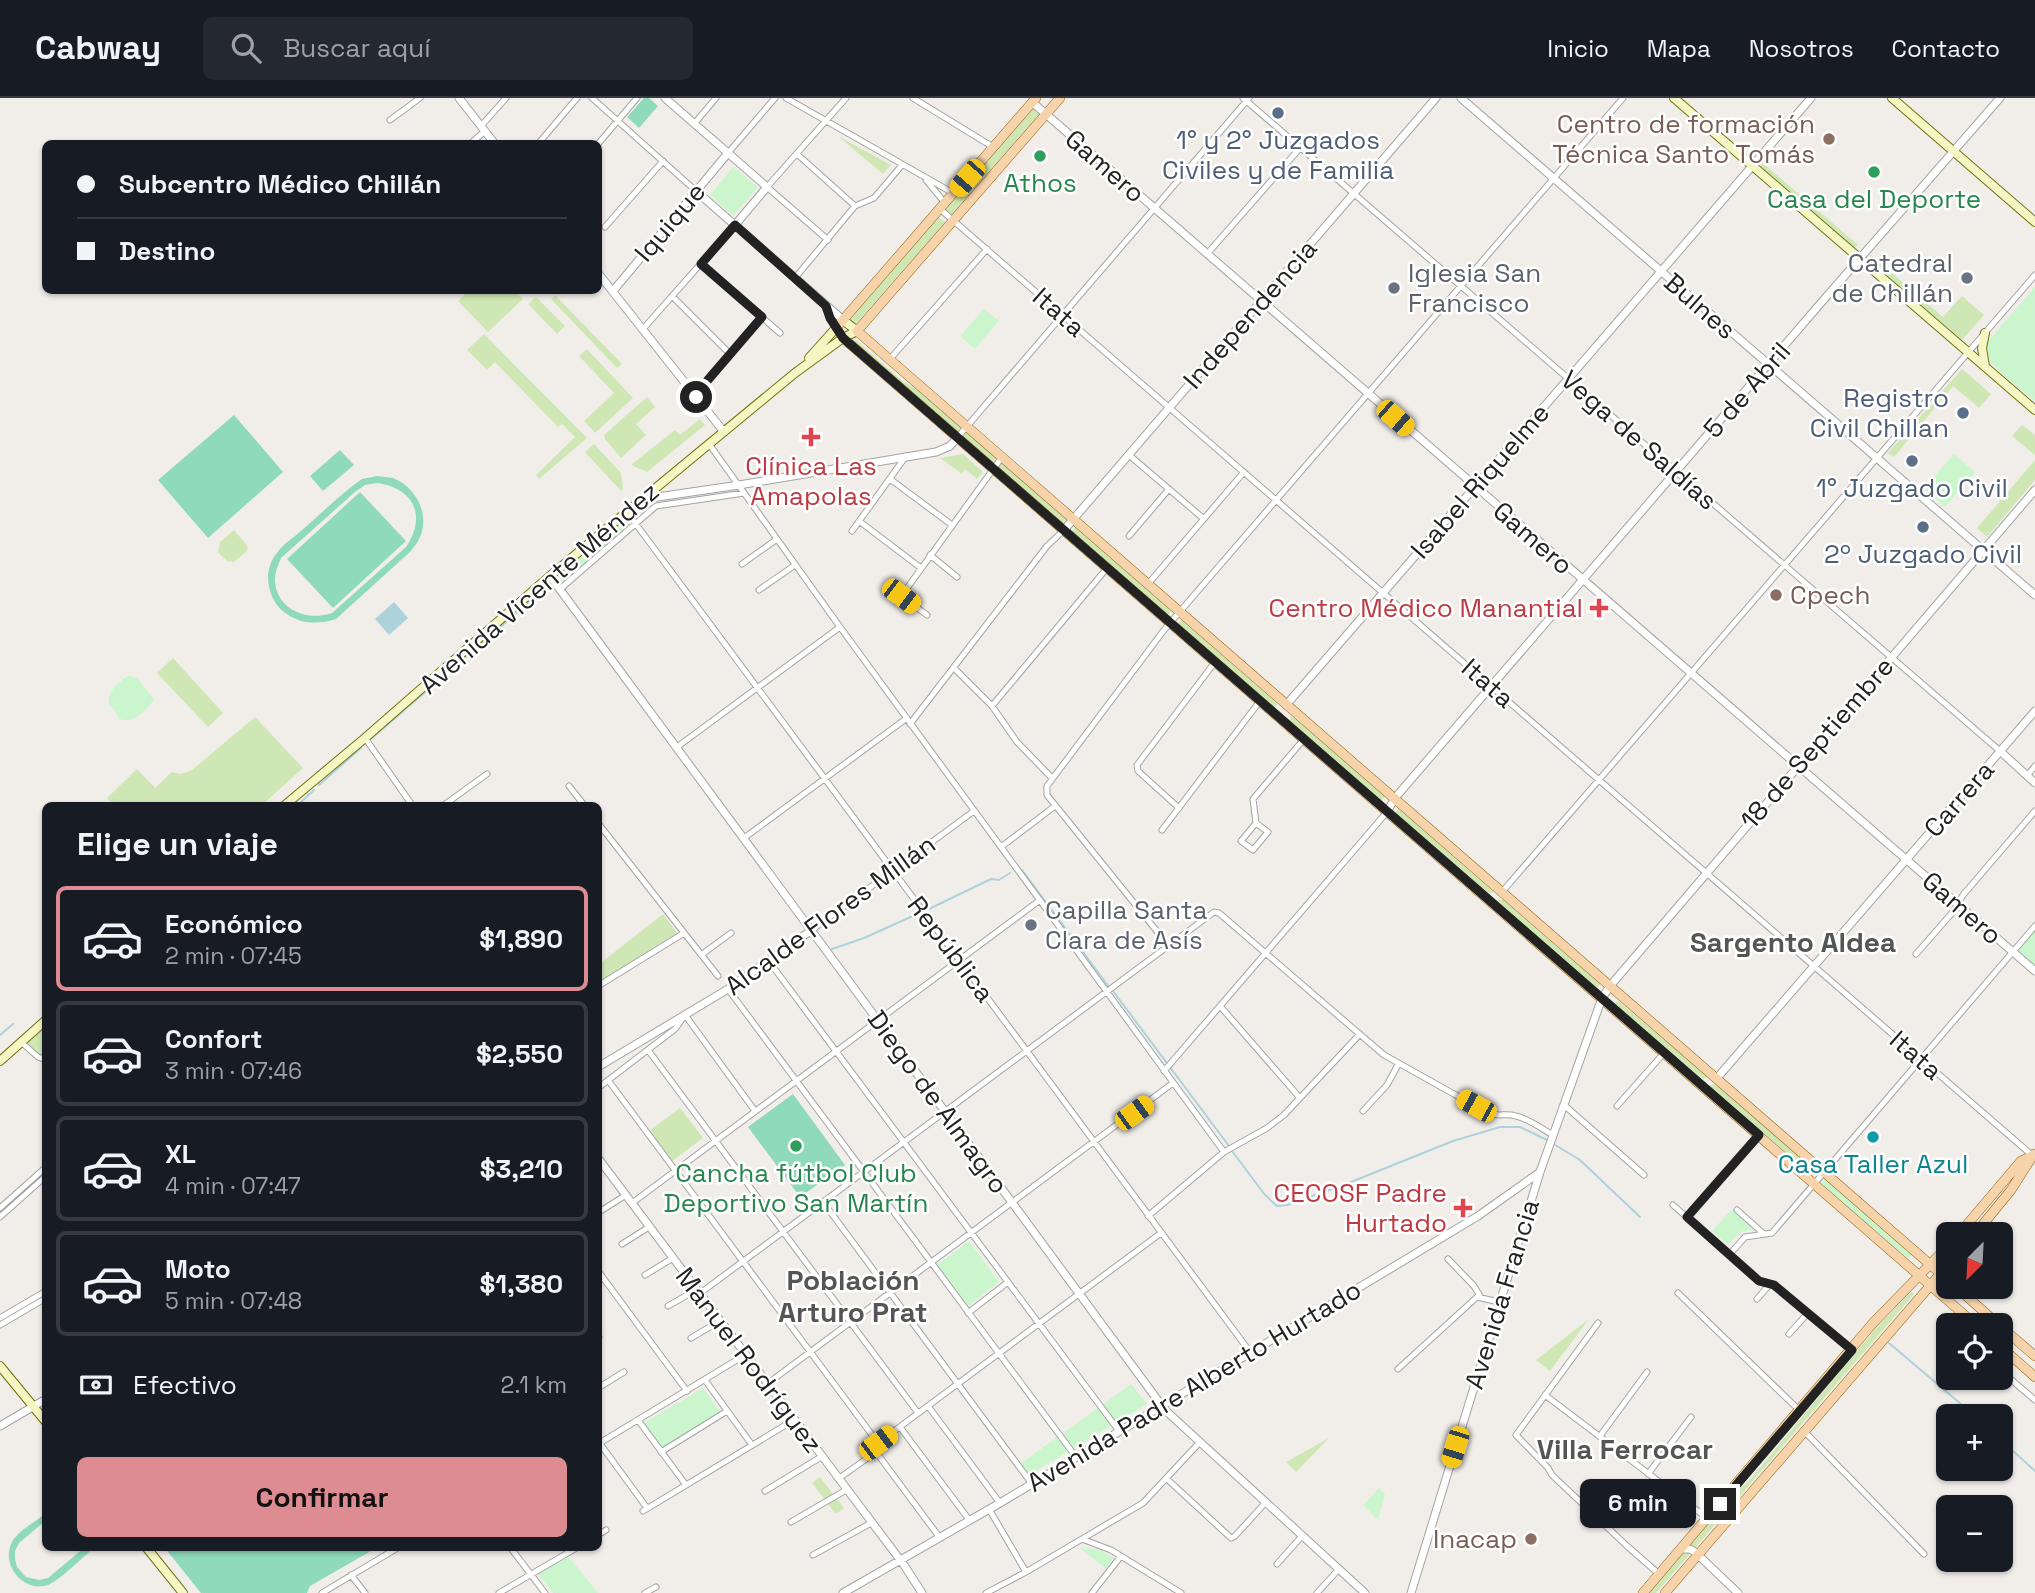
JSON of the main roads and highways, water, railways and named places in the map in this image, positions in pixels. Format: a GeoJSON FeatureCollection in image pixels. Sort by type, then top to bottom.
{"type":"FeatureCollection","features":[{"type":"Feature","properties":{"kind":"main road"},"geometry":{"type":"LineString","coordinates":[[857,331],[1060,98]]}},
{"type":"Feature","properties":{"kind":"main road"},"geometry":{"type":"LineString","coordinates":[[1674,98],[2035,410]]}},
{"type":"Feature","properties":{"kind":"main road"},"geometry":{"type":"LineString","coordinates":[[1892,98],[2035,222]]}},
{"type":"Feature","properties":{"kind":"main road","name":"Avenida Vicente Méndez"},"geometry":{"type":"LineString","coordinates":[[795,373],[1034,100]]}},
{"type":"Feature","properties":{"kind":"main road"},"geometry":{"type":"LineString","coordinates":[[843,320],[1936,1270]]}},
{"type":"Feature","properties":{"kind":"main road"},"geometry":{"type":"LineString","coordinates":[[836,328],[843,338],[957,438],[1962,1313]]}},
{"type":"Feature","properties":{"kind":"main road","name":"Avenida Vicente Méndez"},"geometry":{"type":"LineString","coordinates":[[289,802],[550,576],[709,444],[795,373],[857,331]]}},
{"type":"Feature","properties":{"kind":"main road"},"geometry":{"type":"LineString","coordinates":[[1985,333],[1982,352],[1987,369]]}},
{"type":"Feature","properties":{"kind":"main road"},"geometry":{"type":"LineString","coordinates":[[1286,724],[1293,720],[1295,711]]}},
{"type":"Feature","properties":{"kind":"main road"},"geometry":{"type":"LineString","coordinates":[[1481,893],[1495,895],[1502,892]]}},
{"type":"Feature","properties":{"kind":"main road"},"geometry":{"type":"LineString","coordinates":[[0,1061],[42,1024]]}},
{"type":"Feature","properties":{"kind":"main road"},"geometry":{"type":"LineString","coordinates":[[1698,1082],[1717,1078]]}},
{"type":"Feature","properties":{"kind":"main road"},"geometry":{"type":"LineString","coordinates":[[1969,1222],[2021,1161],[2034,1156]]}},
{"type":"Feature","properties":{"kind":"main road"},"geometry":{"type":"LineString","coordinates":[[1985,1222],[2034,1156]]}},
{"type":"Feature","properties":{"kind":"main road"},"geometry":{"type":"LineString","coordinates":[[1643,1593],[1873,1323],[1936,1259]]}},
{"type":"Feature","properties":{"kind":"main road"},"geometry":{"type":"LineString","coordinates":[[1665,1593],[1930,1285],[1936,1282]]}},
{"type":"Feature","properties":{"kind":"main road"},"geometry":{"type":"LineString","coordinates":[[1970,1299],[1986,1313]]}},
{"type":"Feature","properties":{"kind":"main road"},"geometry":{"type":"LineString","coordinates":[[2013,1337],[2035,1356]]}},
{"type":"Feature","properties":{"kind":"main road"},"geometry":{"type":"LineString","coordinates":[[2013,1358],[2035,1377]]}},
{"type":"Feature","properties":{"kind":"main road"},"geometry":{"type":"LineString","coordinates":[[0,1366],[42,1417]]}},
{"type":"Feature","properties":{"kind":"main road"},"geometry":{"type":"LineString","coordinates":[[149,1551],[183,1593]]}},
{"type":"Feature","properties":{"kind":"main road"},"geometry":{"type":"LineString","coordinates":[[1663,1570],[1674,1568],[1679,1576]]}},
{"type":"Feature","properties":{"kind":"water"},"geometry":{"type":"Polygon","coordinates":[[[394,602],[408,618],[389,635],[375,619],[394,602]]]}},
{"type":"Feature","properties":{"kind":"waterway"},"geometry":{"type":"LineString","coordinates":[[372,738],[545,588]]}},
{"type":"Feature","properties":{"kind":"waterway"},"geometry":{"type":"LineString","coordinates":[[319,785],[361,748]]}},
{"type":"Feature","properties":{"kind":"waterway"},"geometry":{"type":"LineString","coordinates":[[301,802],[314,790]]}},
{"type":"Feature","properties":{"kind":"waterway"},"geometry":{"type":"LineString","coordinates":[[1022,870],[1109,987]]}},
{"type":"Feature","properties":{"kind":"waterway"},"geometry":{"type":"LineString","coordinates":[[929,909],[991,879],[999,880],[1010,873]]}},
{"type":"Feature","properties":{"kind":"waterway"},"geometry":{"type":"LineString","coordinates":[[832,949],[915,915]]}},
{"type":"Feature","properties":{"kind":"waterway"},"geometry":{"type":"LineString","coordinates":[[1113,991],[1229,1146]]}},
{"type":"Feature","properties":{"kind":"waterway"},"geometry":{"type":"LineString","coordinates":[[0,1035],[13,1024]]}},
{"type":"Feature","properties":{"kind":"waterway"},"geometry":{"type":"LineString","coordinates":[[1232,1151],[1265,1195],[1277,1206],[1346,1184],[1453,1141],[1500,1127],[1520,1127],[1547,1140]]}},
{"type":"Feature","properties":{"kind":"waterway"},"geometry":{"type":"LineString","coordinates":[[1552,1143],[1580,1160],[1640,1217]]}},
{"type":"Feature","properties":{"kind":"waterway"},"geometry":{"type":"LineString","coordinates":[[1889,1343],[1961,1404]]}},
{"type":"Feature","properties":{"kind":"waterway"},"geometry":{"type":"LineString","coordinates":[[2013,1451],[2035,1471]]}},
{"type":"Feature","properties":{"kind":"place","name":"1° y 2° Juzgados Civiles y de Familia"},"geometry":{"type":"Point","coordinates":[1278,113]}},
{"type":"Feature","properties":{"kind":"place","name":"Centro de formación Técnica Santo Tomás"},"geometry":{"type":"Point","coordinates":[1829,139]}},
{"type":"Feature","properties":{"kind":"place","name":"Athos"},"geometry":{"type":"Point","coordinates":[1040,156]}},
{"type":"Feature","properties":{"kind":"place","name":"Casa del Deporte"},"geometry":{"type":"Point","coordinates":[1874,172]}},
{"type":"Feature","properties":{"kind":"place","name":"Catedral de Chillán"},"geometry":{"type":"Point","coordinates":[1967,278]}},
{"type":"Feature","properties":{"kind":"place","name":"Iglesia San Francisco"},"geometry":{"type":"Point","coordinates":[1394,288]}},
{"type":"Feature","properties":{"kind":"place","name":"Registro Civil Chillan"},"geometry":{"type":"Point","coordinates":[1963,413]}},
{"type":"Feature","properties":{"kind":"place","name":"Clínica Las Amapolas"},"geometry":{"type":"Point","coordinates":[811,437]}},
{"type":"Feature","properties":{"kind":"place","name":"1° Juzgado Civil"},"geometry":{"type":"Point","coordinates":[1912,461]}},
{"type":"Feature","properties":{"kind":"place","name":"2º Juzgado Civil"},"geometry":{"type":"Point","coordinates":[1923,527]}},
{"type":"Feature","properties":{"kind":"place","name":"Cpech"},"geometry":{"type":"Point","coordinates":[1776,595]}},
{"type":"Feature","properties":{"kind":"place","name":"Centro Médico Manantial"},"geometry":{"type":"Point","coordinates":[1599,608]}},
{"type":"Feature","properties":{"kind":"place","name":"Capilla Santa Clara de Asís"},"geometry":{"type":"Point","coordinates":[1031,925]}},
{"type":"Feature","properties":{"kind":"place","name":"Casa Taller Azul"},"geometry":{"type":"Point","coordinates":[1873,1137]}},
{"type":"Feature","properties":{"kind":"place","name":"Cancha fútbol Club Deportivo San Martín"},"geometry":{"type":"Point","coordinates":[796,1146]}},
{"type":"Feature","properties":{"kind":"place","name":"CECOSF Padre Hurtado"},"geometry":{"type":"Point","coordinates":[1463,1208]}},
{"type":"Feature","properties":{"kind":"place","name":"Inacap"},"geometry":{"type":"Point","coordinates":[1531,1539]}},
{"type":"Feature","properties":{"kind":"district","name":"Sargento Aldea"},"geometry":{"type":"Point","coordinates":[1793,942]}},
{"type":"Feature","properties":{"kind":"district","name":"Población Arturo Prat"},"geometry":{"type":"Point","coordinates":[853,1296]}},
{"type":"Feature","properties":{"kind":"district","name":"Villa Ferrocar"},"geometry":{"type":"Point","coordinates":[1625,1449]}}]}
